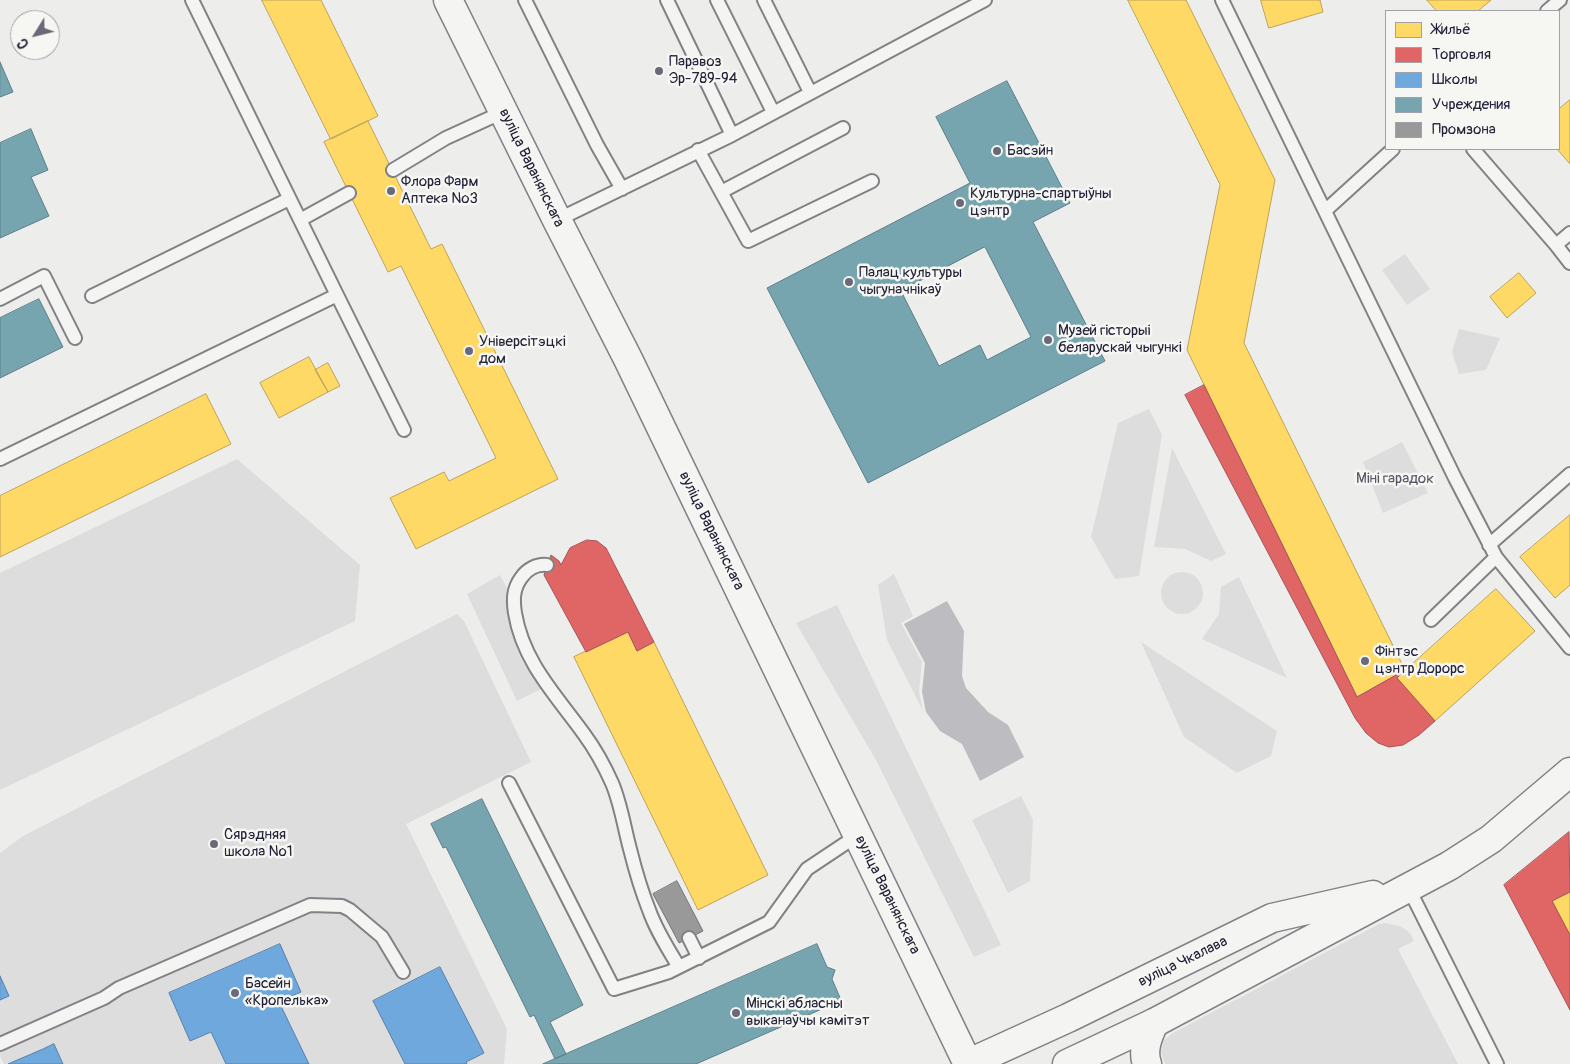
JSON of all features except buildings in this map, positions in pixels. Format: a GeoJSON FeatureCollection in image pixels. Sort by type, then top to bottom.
{"type":"FeatureCollection","features":[{"type":"Feature","properties":{"kind":"main road","name":"вуліца Варанянскага"},"geometry":{"type":"LineString","coordinates":[[448,0],[628,359],[968,1064]]}},
{"type":"Feature","properties":{"kind":"main road","name":"вуліца Чкалава"},"geometry":{"type":"LineString","coordinates":[[1067,1064],[1154,1023],[1449,866],[1490,839],[1570,772]]}},
{"type":"Feature","properties":{"kind":"main road","name":"вуліца Чкалава"},"geometry":{"type":"LineString","coordinates":[[968,1064],[1068,1018],[1272,918],[1408,888]]}},
{"type":"Feature","properties":{"kind":"main road"},"geometry":{"type":"LineString","coordinates":[[1147,1064],[1144,1056],[1146,1043],[1154,1023]]}},
{"type":"Feature","properties":{"kind":"lane"},"geometry":{"type":"LineString","coordinates":[[192,0],[404,430]]}},
{"type":"Feature","properties":{"kind":"lane"},"geometry":{"type":"LineString","coordinates":[[526,0],[597,145],[622,189]]}},
{"type":"Feature","properties":{"kind":"lane"},"geometry":{"type":"LineString","coordinates":[[667,0],[732,135]]}},
{"type":"Feature","properties":{"kind":"lane"},"geometry":{"type":"LineString","coordinates":[[717,0],[773,112]]}},
{"type":"Feature","properties":{"kind":"lane"},"geometry":{"type":"LineString","coordinates":[[764,0],[810,92]]}},
{"type":"Feature","properties":{"kind":"lane"},"geometry":{"type":"LineString","coordinates":[[557,220],[732,135],[985,0]]}},
{"type":"Feature","properties":{"kind":"lane"},"geometry":{"type":"LineString","coordinates":[[1222,0],[1489,545],[1496,557],[1570,648]]}},
{"type":"Feature","properties":{"kind":"lane"},"geometry":{"type":"LineString","coordinates":[[1548,10],[1560,0]]}},
{"type":"Feature","properties":{"kind":"lane"},"geometry":{"type":"LineString","coordinates":[[392,170],[446,138],[503,112]]}},
{"type":"Feature","properties":{"kind":"lane"},"geometry":{"type":"LineString","coordinates":[[722,192],[843,128]]}},
{"type":"Feature","properties":{"kind":"lane"},"geometry":{"type":"LineString","coordinates":[[698,150],[748,241],[872,181]]}},
{"type":"Feature","properties":{"kind":"lane"},"geometry":{"type":"LineString","coordinates":[[1326,210],[1392,150]]}},
{"type":"Feature","properties":{"kind":"lane"},"geometry":{"type":"LineString","coordinates":[[1474,150],[1570,263]]}},
{"type":"Feature","properties":{"kind":"lane"},"geometry":{"type":"LineString","coordinates":[[300,220],[349,193]]}},
{"type":"Feature","properties":{"kind":"lane"},"geometry":{"type":"LineString","coordinates":[[92,296],[289,199]]}},
{"type":"Feature","properties":{"kind":"lane"},"geometry":{"type":"LineString","coordinates":[[1556,245],[1570,233]]}},
{"type":"Feature","properties":{"kind":"lane"},"geometry":{"type":"LineString","coordinates":[[0,300],[44,276],[75,338]]}},
{"type":"Feature","properties":{"kind":"lane"},"geometry":{"type":"LineString","coordinates":[[0,459],[337,294]]}},
{"type":"Feature","properties":{"kind":"lane"},"geometry":{"type":"LineString","coordinates":[[1489,545],[1570,474]]}},
{"type":"Feature","properties":{"kind":"lane"},"geometry":{"type":"LineString","coordinates":[[1431,620],[1496,557]]}},
{"type":"Feature","properties":{"kind":"lane"},"geometry":{"type":"LineString","coordinates":[[547,565],[532,568],[517,583],[514,603],[521,639],[537,671],[584,734],[609,776],[622,812],[630,850],[649,911],[678,967]]}},
{"type":"Feature","properties":{"kind":"lane"},"geometry":{"type":"LineString","coordinates":[[509,783],[614,989],[669,972],[768,922],[807,869],[858,834]]}},
{"type":"Feature","properties":{"kind":"lane"},"geometry":{"type":"LineString","coordinates":[[1408,888],[1497,1064]]}},
{"type":"Feature","properties":{"kind":"lane"},"geometry":{"type":"LineString","coordinates":[[0,1044],[104,998],[119,988],[310,905],[342,906],[350,910],[382,937],[402,972]]}},
{"type":"Feature","properties":{"kind":"lane"},"geometry":{"type":"LineString","coordinates":[[689,938],[699,958]]}},
{"type":"Feature","properties":{"kind":"shaded area"},"geometry":{"type":"Polygon","coordinates":[[[1405,254],[1430,289],[1407,305],[1382,270],[1405,254]]]}},
{"type":"Feature","properties":{"kind":"shaded area"},"geometry":{"type":"Polygon","coordinates":[[[1459,329],[1500,338],[1486,370],[1459,374],[1452,352],[1459,329]]]}},
{"type":"Feature","properties":{"kind":"shaded area"},"geometry":{"type":"Polygon","coordinates":[[[1149,409],[1162,435],[1139,576],[1115,579],[1091,537],[1118,423],[1149,409]]]}},
{"type":"Feature","properties":{"kind":"shaded area","name":"Міні гарадок"},"geometry":{"type":"Polygon","coordinates":[[[1402,442],[1428,493],[1383,513],[1363,462],[1402,442]]]}},
{"type":"Feature","properties":{"kind":"shaded area"},"geometry":{"type":"Polygon","coordinates":[[[1172,448],[1226,554],[1211,561],[1185,549],[1154,547],[1172,448]]]}},
{"type":"Feature","properties":{"kind":"shaded area"},"geometry":{"type":"Polygon","coordinates":[[[237,459],[360,565],[355,621],[0,790],[0,573],[237,459]]]}},
{"type":"Feature","properties":{"kind":"shaded area"},"geometry":{"type":"Polygon","coordinates":[[[1186,572],[1194,575],[1200,581],[1203,593],[1200,605],[1194,611],[1178,614],[1170,611],[1164,605],[1161,589],[1164,581],[1170,575],[1186,572]]]}},
{"type":"Feature","properties":{"kind":"shaded area"},"geometry":{"type":"Polygon","coordinates":[[[894,574],[913,616],[901,623],[922,662],[919,691],[923,711],[887,640],[878,585],[894,574]]]}},
{"type":"Feature","properties":{"kind":"shaded area"},"geometry":{"type":"Polygon","coordinates":[[[500,575],[508,590],[508,608],[515,643],[521,659],[541,689],[517,701],[467,594],[500,575]]]}},
{"type":"Feature","properties":{"kind":"shaded area"},"geometry":{"type":"Polygon","coordinates":[[[1239,577],[1287,678],[1202,639],[1219,614],[1221,587],[1239,577]]]}},
{"type":"Feature","properties":{"kind":"shaded area"},"geometry":{"type":"Polygon","coordinates":[[[947,601],[964,631],[962,676],[966,688],[988,712],[1008,725],[1024,757],[980,781],[962,744],[940,731],[926,712],[922,692],[925,663],[904,624],[947,601]]]}},
{"type":"Feature","properties":{"kind":"shaded area"},"geometry":{"type":"Polygon","coordinates":[[[837,605],[1001,945],[974,957],[877,762],[796,623],[837,605]]]}},
{"type":"Feature","properties":{"kind":"shaded area","name":"Сярэдняя школа №1"},"geometry":{"type":"Polygon","coordinates":[[[457,614],[464,621],[531,762],[406,824],[507,1029],[504,1064],[4,1064],[0,1056],[0,853],[23,836],[457,614]]]}},
{"type":"Feature","properties":{"kind":"shaded area"},"geometry":{"type":"Polygon","coordinates":[[[1141,642],[1277,731],[1271,756],[1237,773],[1184,737],[1141,642]]]}},
{"type":"Feature","properties":{"kind":"shaded area"},"geometry":{"type":"Polygon","coordinates":[[[1021,796],[1033,820],[1030,881],[1008,893],[972,820],[1021,796]]]}},
{"type":"Feature","properties":{"kind":"shaded area"},"geometry":{"type":"Polygon","coordinates":[[[1386,923],[1402,927],[1410,933],[1414,941],[1398,949],[1458,1064],[1165,1064],[1161,1052],[1164,1040],[1173,1033],[1379,924],[1386,923]]]}},
{"type":"Feature","properties":{"kind":"place","name":"Паравоз Эр-789-94"},"geometry":{"type":"Point","coordinates":[659,71]}},
{"type":"Feature","properties":{"kind":"place","name":"Басэйн"},"geometry":{"type":"Point","coordinates":[997,151]}},
{"type":"Feature","properties":{"kind":"place","name":"Флора Фарм Аптека №3"},"geometry":{"type":"Point","coordinates":[391,191]}},
{"type":"Feature","properties":{"kind":"place","name":"Культурна-спартыўны цэнтр"},"geometry":{"type":"Point","coordinates":[960,203]}},
{"type":"Feature","properties":{"kind":"place","name":"Палац культуры чыгуначнікаў"},"geometry":{"type":"Point","coordinates":[849,282]}},
{"type":"Feature","properties":{"kind":"place","name":"Музей гісторыі беларускай чыгункі"},"geometry":{"type":"Point","coordinates":[1048,340]}},
{"type":"Feature","properties":{"kind":"place","name":"Універсітэцкі дом"},"geometry":{"type":"Point","coordinates":[469,351]}},
{"type":"Feature","properties":{"kind":"place","name":"Фінтэс цэнтр Дорорс"},"geometry":{"type":"Point","coordinates":[1365,661]}},
{"type":"Feature","properties":{"kind":"place","name":"Сярэдняя школа №1"},"geometry":{"type":"Point","coordinates":[214,844]}},
{"type":"Feature","properties":{"kind":"place","name":"Басейн «Кропелька»"},"geometry":{"type":"Point","coordinates":[235,993]}},
{"type":"Feature","properties":{"kind":"place","name":"Мінскі абласны выканаўчы камітэт"},"geometry":{"type":"Point","coordinates":[736,1013]}}]}
